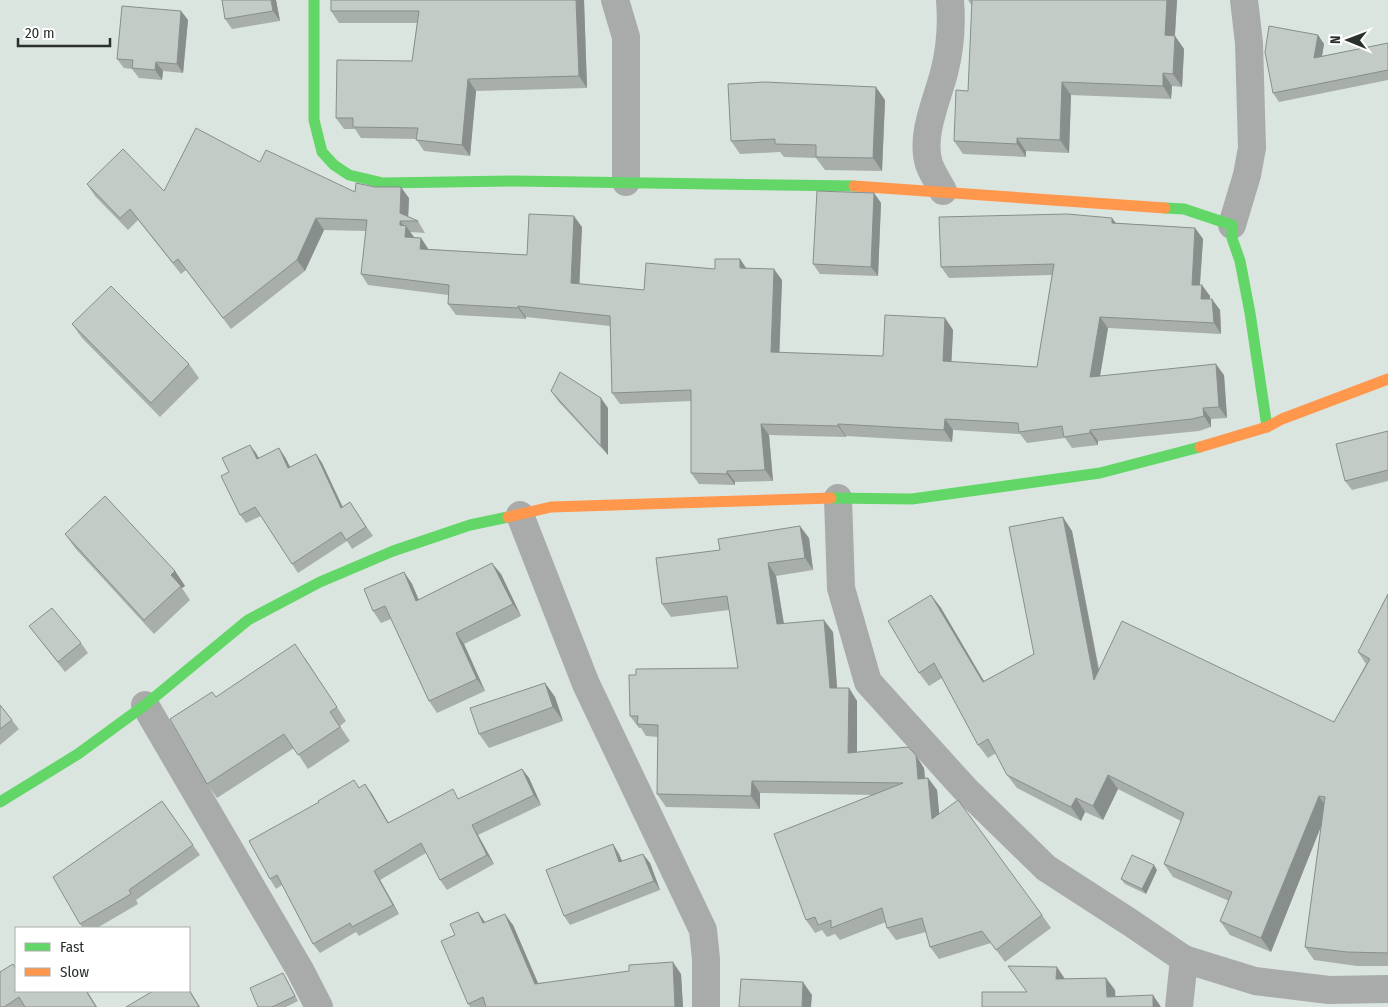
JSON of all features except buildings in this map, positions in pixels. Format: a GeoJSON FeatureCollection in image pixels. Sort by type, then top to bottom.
{"type":"FeatureCollection","features":[{"type":"Feature","properties":{"kind":"street"},"geometry":{"type":"LineString","coordinates":[[314,0],[314,120],[322,152],[334,165],[349,175],[383,183],[514,181],[868,186],[1184,209],[1232,225]]}},
{"type":"Feature","properties":{"kind":"street"},"geometry":{"type":"LineString","coordinates":[[615,0],[626,37],[626,182]]}},
{"type":"Feature","properties":{"kind":"street"},"geometry":{"type":"LineString","coordinates":[[943,192],[929,164],[927,147],[930,120],[944,72],[950,41],[950,0]]}},
{"type":"Feature","properties":{"kind":"street"},"geometry":{"type":"LineString","coordinates":[[1244,0],[1249,42],[1252,148],[1247,175],[1232,225],[1232,238],[1240,261],[1250,313],[1267,427]]}},
{"type":"Feature","properties":{"kind":"street"},"geometry":{"type":"LineString","coordinates":[[0,802],[78,754],[145,705],[248,620],[320,582],[393,551],[470,525],[551,508],[838,498],[912,500],[1100,473],[1267,427],[1282,419],[1388,379]]}},
{"type":"Feature","properties":{"kind":"street"},"geometry":{"type":"LineString","coordinates":[[838,498],[840,588],[868,682],[965,789],[1046,868],[1184,959],[1255,981],[1329,990],[1388,988]]}},
{"type":"Feature","properties":{"kind":"street"},"geometry":{"type":"LineString","coordinates":[[520,514],[586,684],[703,930],[706,959],[706,1007]]}},
{"type":"Feature","properties":{"kind":"street"},"geometry":{"type":"LineString","coordinates":[[145,705],[300,970],[319,1007]]}},
{"type":"Feature","properties":{"kind":"street"},"geometry":{"type":"LineString","coordinates":[[1179,1007],[1184,959]]}},
{"type":"Feature","properties":{"kind":"traffic: fast"},"geometry":{"type":"LineString","coordinates":[[314,0],[314,120],[322,152],[334,165],[349,175],[383,183],[514,181],[854,186]]}},
{"type":"Feature","properties":{"kind":"traffic: fast"},"geometry":{"type":"LineString","coordinates":[[1165,208],[1184,209],[1232,225],[1232,238],[1240,261],[1250,313],[1267,427]]}},
{"type":"Feature","properties":{"kind":"traffic: fast"},"geometry":{"type":"LineString","coordinates":[[831,498],[912,499],[1100,473],[1200,447]]}},
{"type":"Feature","properties":{"kind":"traffic: fast"},"geometry":{"type":"LineString","coordinates":[[0,802],[78,754],[145,705],[248,620],[320,582],[393,551],[470,525],[508,517]]}},
{"type":"Feature","properties":{"kind":"traffic: slow"},"geometry":{"type":"LineString","coordinates":[[854,186],[1165,208]]}},
{"type":"Feature","properties":{"kind":"traffic: slow"},"geometry":{"type":"LineString","coordinates":[[1200,447],[1267,427],[1282,419],[1388,379]]}},
{"type":"Feature","properties":{"kind":"traffic: slow"},"geometry":{"type":"LineString","coordinates":[[508,517],[551,507],[831,498]]}}]}
